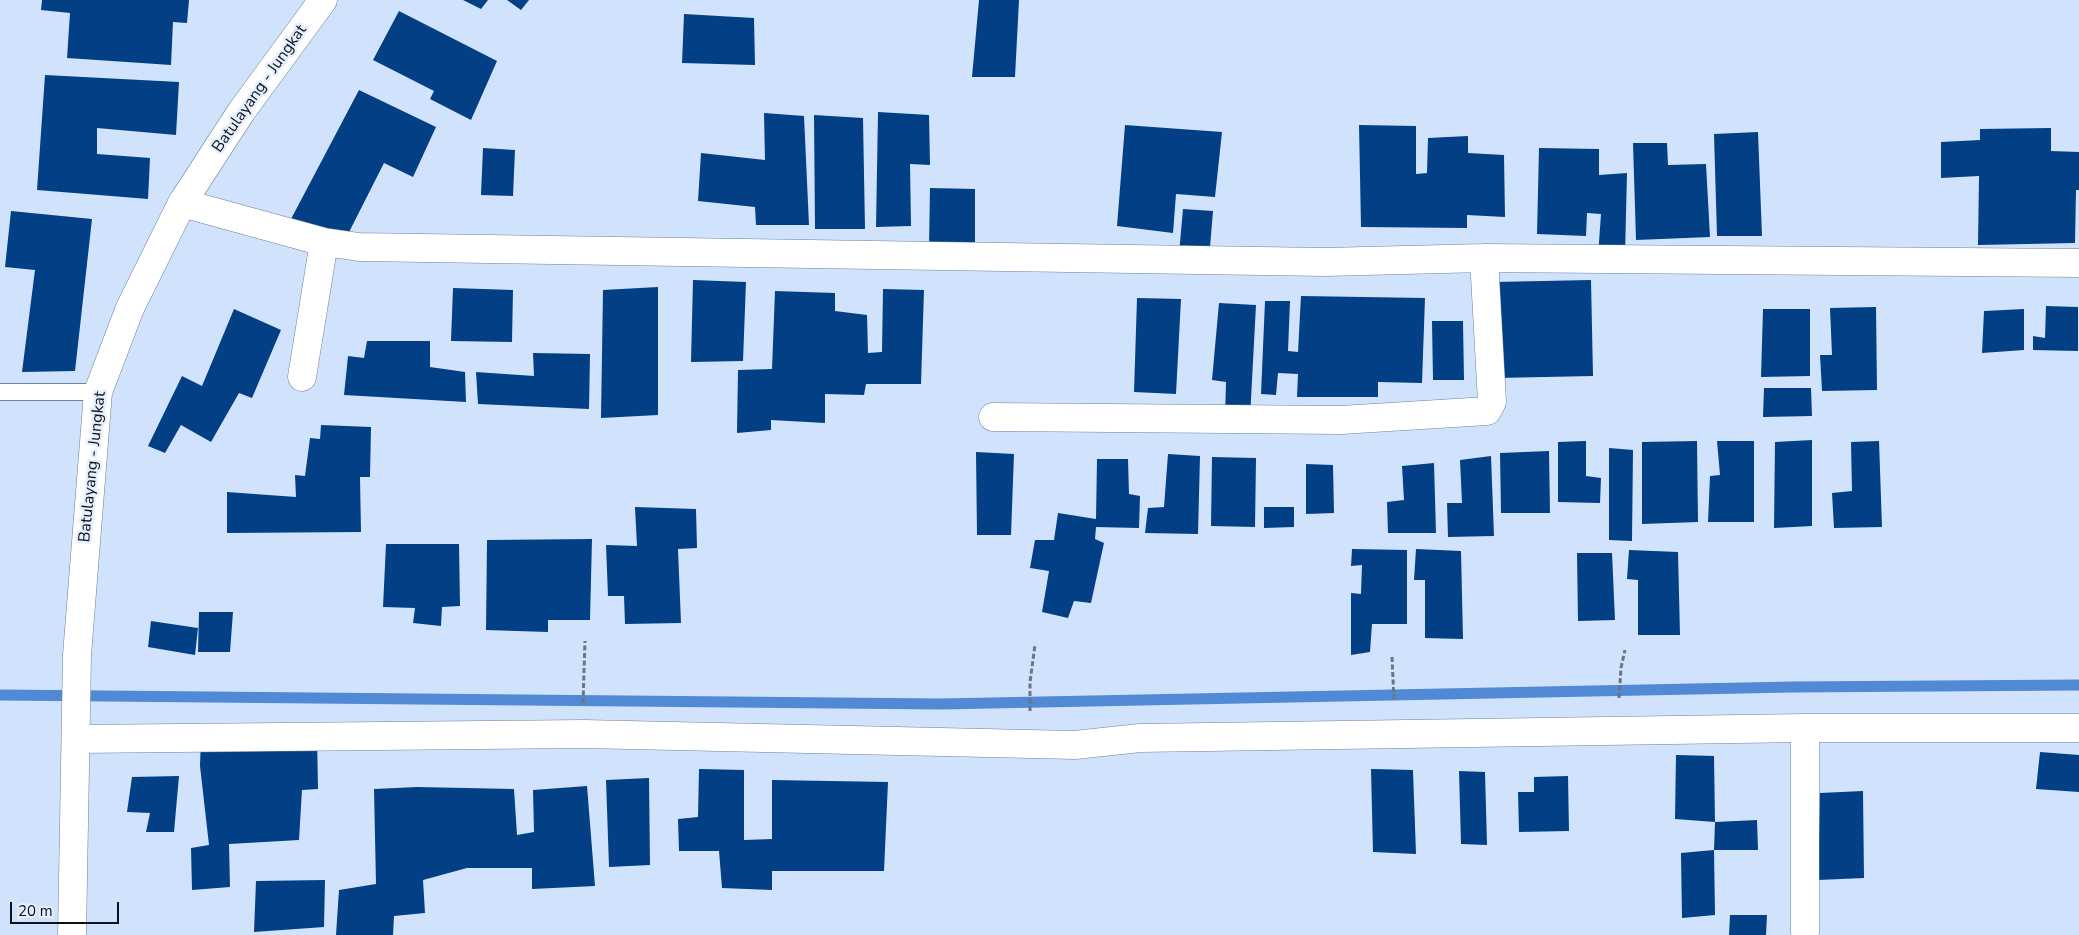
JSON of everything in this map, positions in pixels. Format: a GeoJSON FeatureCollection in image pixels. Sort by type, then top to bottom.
{"type":"FeatureCollection","features":[{"type":"Feature","properties":{"kind":"main road","name":"Batulayang - Jungkat"},"geometry":{"type":"LineString","coordinates":[[72,935],[78,654],[98,392],[130,308],[182,203],[241,112],[323,0]]}},
{"type":"Feature","properties":{"kind":"main road"},"geometry":{"type":"LineString","coordinates":[[182,203],[324,242],[369,248],[1325,262],[1484,258],[2079,263]]}},
{"type":"Feature","properties":{"kind":"main road"},"geometry":{"type":"LineString","coordinates":[[302,377],[324,242]]}},
{"type":"Feature","properties":{"kind":"main road"},"geometry":{"type":"LineString","coordinates":[[993,417],[1341,420],[1487,411],[1492,402],[1484,258]]}},
{"type":"Feature","properties":{"kind":"main road"},"geometry":{"type":"LineString","coordinates":[[76,739],[584,734],[1075,745],[1140,738],[1805,728],[2079,728]]}},
{"type":"Feature","properties":{"kind":"main road"},"geometry":{"type":"LineString","coordinates":[[1805,728],[1805,932]]}},
{"type":"Feature","properties":{"kind":"lane"},"geometry":{"type":"LineString","coordinates":[[0,392],[98,392]]}},
{"type":"Feature","properties":{"kind":"path"},"geometry":{"type":"LineString","coordinates":[[583,704],[585,641]]}},
{"type":"Feature","properties":{"kind":"path"},"geometry":{"type":"LineString","coordinates":[[1030,715],[1030,682],[1035,645]]}},
{"type":"Feature","properties":{"kind":"path"},"geometry":{"type":"LineString","coordinates":[[1619,700],[1621,668],[1625,650]]}},
{"type":"Feature","properties":{"kind":"path"},"geometry":{"type":"LineString","coordinates":[[1392,657],[1394,705]]}},
{"type":"Feature","properties":{"kind":"building"},"geometry":{"type":"Polygon","coordinates":[[[42,0],[189,0],[187,23],[173,22],[171,65],[67,58],[70,13],[41,10],[42,0]]]}},
{"type":"Feature","properties":{"kind":"building"},"geometry":{"type":"Polygon","coordinates":[[[463,0],[488,0],[481,9],[463,0]]]}},
{"type":"Feature","properties":{"kind":"building"},"geometry":{"type":"Polygon","coordinates":[[[507,0],[529,0],[521,10],[507,0]]]}},
{"type":"Feature","properties":{"kind":"building"},"geometry":{"type":"Polygon","coordinates":[[[979,0],[1019,0],[1015,77],[972,77],[979,0]]]}},
{"type":"Feature","properties":{"kind":"building"},"geometry":{"type":"Polygon","coordinates":[[[399,11],[497,61],[471,120],[430,99],[434,91],[373,60],[399,11]]]}},
{"type":"Feature","properties":{"kind":"building"},"geometry":{"type":"Polygon","coordinates":[[[684,14],[754,18],[755,65],[682,63],[684,14]]]}},
{"type":"Feature","properties":{"kind":"building"},"geometry":{"type":"Polygon","coordinates":[[[45,75],[179,82],[176,135],[97,128],[97,154],[150,158],[148,199],[37,190],[45,75]]]}},
{"type":"Feature","properties":{"kind":"building"},"geometry":{"type":"Polygon","coordinates":[[[359,90],[436,127],[413,177],[384,163],[343,244],[291,219],[359,90]]]}},
{"type":"Feature","properties":{"kind":"building"},"geometry":{"type":"Polygon","coordinates":[[[878,112],[929,115],[930,165],[910,164],[911,226],[876,227],[878,112]]]}},
{"type":"Feature","properties":{"kind":"building"},"geometry":{"type":"Polygon","coordinates":[[[764,113],[804,116],[809,225],[756,225],[755,207],[698,201],[701,153],[765,160],[764,113]]]}},
{"type":"Feature","properties":{"kind":"building"},"geometry":{"type":"Polygon","coordinates":[[[814,115],[863,118],[865,229],[815,229],[814,115]]]}},
{"type":"Feature","properties":{"kind":"building"},"geometry":{"type":"Polygon","coordinates":[[[1125,125],[1222,132],[1215,197],[1176,194],[1173,233],[1117,226],[1125,125]]]}},
{"type":"Feature","properties":{"kind":"building"},"geometry":{"type":"Polygon","coordinates":[[[1359,125],[1416,126],[1416,174],[1427,173],[1428,138],[1468,136],[1468,153],[1504,155],[1505,217],[1467,215],[1467,228],[1361,227],[1359,125]]]}},
{"type":"Feature","properties":{"kind":"building"},"geometry":{"type":"Polygon","coordinates":[[[2051,128],[2051,151],[2079,152],[2079,190],[2076,190],[2075,243],[1978,245],[1979,176],[1941,178],[1941,142],[1980,140],[1980,129],[2051,128]]]}},
{"type":"Feature","properties":{"kind":"building"},"geometry":{"type":"Polygon","coordinates":[[[1758,132],[1762,236],[1717,236],[1714,134],[1758,132]]]}},
{"type":"Feature","properties":{"kind":"building"},"geometry":{"type":"Polygon","coordinates":[[[1633,143],[1667,143],[1668,165],[1706,164],[1710,237],[1636,240],[1633,143]]]}},
{"type":"Feature","properties":{"kind":"building"},"geometry":{"type":"Polygon","coordinates":[[[483,148],[515,150],[513,196],[481,195],[483,148]]]}},
{"type":"Feature","properties":{"kind":"building"},"geometry":{"type":"Polygon","coordinates":[[[1539,148],[1599,149],[1599,175],[1627,173],[1625,255],[1598,256],[1601,214],[1587,213],[1586,236],[1537,234],[1539,148]]]}},
{"type":"Feature","properties":{"kind":"building"},"geometry":{"type":"Polygon","coordinates":[[[930,188],[975,189],[975,251],[929,249],[930,188]]]}},
{"type":"Feature","properties":{"kind":"building"},"geometry":{"type":"Polygon","coordinates":[[[1183,209],[1213,211],[1209,259],[1179,254],[1183,209]]]}},
{"type":"Feature","properties":{"kind":"building"},"geometry":{"type":"Polygon","coordinates":[[[11,211],[92,219],[75,371],[22,372],[35,270],[5,267],[11,211]]]}},
{"type":"Feature","properties":{"kind":"building"},"geometry":{"type":"Polygon","coordinates":[[[693,280],[746,282],[743,361],[691,362],[693,280]]]}},
{"type":"Feature","properties":{"kind":"building"},"geometry":{"type":"Polygon","coordinates":[[[1591,280],[1593,376],[1497,378],[1494,282],[1591,280]]]}},
{"type":"Feature","properties":{"kind":"building"},"geometry":{"type":"Polygon","coordinates":[[[658,287],[658,415],[601,418],[603,290],[658,287]]]}},
{"type":"Feature","properties":{"kind":"building"},"geometry":{"type":"Polygon","coordinates":[[[453,288],[513,290],[512,342],[451,341],[453,288]]]}},
{"type":"Feature","properties":{"kind":"building"},"geometry":{"type":"Polygon","coordinates":[[[883,289],[924,290],[921,384],[866,384],[864,395],[825,394],[825,423],[771,420],[771,430],[737,433],[738,370],[772,369],[775,291],[835,293],[835,311],[867,315],[868,353],[882,352],[883,289]]]}},
{"type":"Feature","properties":{"kind":"building"},"geometry":{"type":"Polygon","coordinates":[[[1301,296],[1425,298],[1422,383],[1378,382],[1378,397],[1297,397],[1298,374],[1278,373],[1276,395],[1261,394],[1265,301],[1290,301],[1288,351],[1298,352],[1301,296]]]}},
{"type":"Feature","properties":{"kind":"building"},"geometry":{"type":"Polygon","coordinates":[[[1137,298],[1181,299],[1176,394],[1134,392],[1137,298]]]}},
{"type":"Feature","properties":{"kind":"building"},"geometry":{"type":"Polygon","coordinates":[[[1219,303],[1256,305],[1250,418],[1225,417],[1226,382],[1212,380],[1219,303]]]}},
{"type":"Feature","properties":{"kind":"building"},"geometry":{"type":"Polygon","coordinates":[[[2046,306],[2078,307],[2078,351],[2033,350],[2033,336],[2045,338],[2046,306]]]}},
{"type":"Feature","properties":{"kind":"building"},"geometry":{"type":"Polygon","coordinates":[[[1876,307],[1877,390],[1822,391],[1820,355],[1832,355],[1830,308],[1876,307]]]}},
{"type":"Feature","properties":{"kind":"building"},"geometry":{"type":"Polygon","coordinates":[[[234,309],[281,330],[252,398],[239,393],[211,442],[181,425],[165,453],[148,446],[182,376],[202,386],[234,309]]]}},
{"type":"Feature","properties":{"kind":"building"},"geometry":{"type":"Polygon","coordinates":[[[1763,309],[1810,309],[1810,376],[1761,377],[1763,309]]]}},
{"type":"Feature","properties":{"kind":"building"},"geometry":{"type":"Polygon","coordinates":[[[2024,309],[2024,350],[1982,353],[1984,311],[2024,309]]]}},
{"type":"Feature","properties":{"kind":"building"},"geometry":{"type":"Polygon","coordinates":[[[1432,321],[1463,321],[1464,380],[1433,380],[1432,321]]]}},
{"type":"Feature","properties":{"kind":"building"},"geometry":{"type":"Polygon","coordinates":[[[367,341],[430,341],[430,367],[465,372],[466,402],[344,395],[348,356],[364,358],[367,341]]]}},
{"type":"Feature","properties":{"kind":"building"},"geometry":{"type":"Polygon","coordinates":[[[533,353],[590,354],[589,409],[478,404],[476,372],[534,376],[533,353]]]}},
{"type":"Feature","properties":{"kind":"building"},"geometry":{"type":"Polygon","coordinates":[[[1764,388],[1811,388],[1812,416],[1763,417],[1764,388]]]}},
{"type":"Feature","properties":{"kind":"building"},"geometry":{"type":"Polygon","coordinates":[[[321,425],[371,427],[370,477],[360,477],[361,532],[227,533],[227,492],[296,497],[295,475],[305,476],[310,438],[320,439],[321,425]]]}},
{"type":"Feature","properties":{"kind":"building"},"geometry":{"type":"Polygon","coordinates":[[[1812,440],[1812,526],[1774,528],[1775,442],[1812,440]]]}},
{"type":"Feature","properties":{"kind":"building"},"geometry":{"type":"Polygon","coordinates":[[[1586,441],[1586,476],[1601,478],[1600,503],[1558,502],[1558,442],[1586,441]]]}},
{"type":"Feature","properties":{"kind":"building"},"geometry":{"type":"Polygon","coordinates":[[[1697,441],[1698,522],[1642,524],[1642,442],[1697,441]]]}},
{"type":"Feature","properties":{"kind":"building"},"geometry":{"type":"Polygon","coordinates":[[[1717,441],[1754,441],[1754,522],[1708,522],[1710,476],[1720,475],[1717,441]]]}},
{"type":"Feature","properties":{"kind":"building"},"geometry":{"type":"Polygon","coordinates":[[[1879,441],[1882,527],[1834,528],[1832,493],[1852,491],[1851,442],[1879,441]]]}},
{"type":"Feature","properties":{"kind":"building"},"geometry":{"type":"Polygon","coordinates":[[[1609,448],[1633,450],[1632,541],[1609,540],[1609,448]]]}},
{"type":"Feature","properties":{"kind":"building"},"geometry":{"type":"Polygon","coordinates":[[[1549,451],[1550,513],[1501,513],[1500,453],[1549,451]]]}},
{"type":"Feature","properties":{"kind":"building"},"geometry":{"type":"Polygon","coordinates":[[[976,452],[1014,454],[1011,535],[977,535],[976,452]]]}},
{"type":"Feature","properties":{"kind":"building"},"geometry":{"type":"Polygon","coordinates":[[[1168,454],[1200,456],[1198,534],[1145,533],[1148,508],[1164,507],[1168,454]]]}},
{"type":"Feature","properties":{"kind":"building"},"geometry":{"type":"Polygon","coordinates":[[[1491,456],[1494,536],[1448,537],[1447,503],[1462,503],[1460,460],[1491,456]]]}},
{"type":"Feature","properties":{"kind":"building"},"geometry":{"type":"Polygon","coordinates":[[[1212,457],[1256,458],[1255,527],[1211,526],[1212,457]]]}},
{"type":"Feature","properties":{"kind":"building"},"geometry":{"type":"Polygon","coordinates":[[[1097,459],[1128,459],[1129,494],[1140,496],[1139,528],[1096,527],[1095,539],[1104,543],[1091,603],[1074,601],[1068,618],[1042,612],[1049,571],[1030,568],[1035,540],[1054,540],[1058,513],[1096,519],[1097,459]]]}},
{"type":"Feature","properties":{"kind":"building"},"geometry":{"type":"Polygon","coordinates":[[[1434,463],[1436,533],[1388,533],[1387,502],[1404,500],[1402,466],[1434,463]]]}},
{"type":"Feature","properties":{"kind":"building"},"geometry":{"type":"Polygon","coordinates":[[[1306,464],[1333,465],[1334,513],[1306,514],[1306,464]]]}},
{"type":"Feature","properties":{"kind":"building"},"geometry":{"type":"Polygon","coordinates":[[[635,507],[696,509],[697,548],[678,549],[681,623],[625,624],[624,596],[608,596],[606,545],[637,546],[635,507]]]}},
{"type":"Feature","properties":{"kind":"building"},"geometry":{"type":"Polygon","coordinates":[[[1264,507],[1294,507],[1294,527],[1264,528],[1264,507]]]}},
{"type":"Feature","properties":{"kind":"building"},"geometry":{"type":"Polygon","coordinates":[[[592,539],[590,620],[548,620],[548,632],[486,630],[487,540],[592,539]]]}},
{"type":"Feature","properties":{"kind":"building"},"geometry":{"type":"Polygon","coordinates":[[[386,544],[459,544],[460,606],[442,607],[441,626],[413,623],[415,608],[383,607],[386,544]]]}},
{"type":"Feature","properties":{"kind":"building"},"geometry":{"type":"Polygon","coordinates":[[[1352,549],[1407,550],[1407,624],[1372,624],[1370,652],[1351,655],[1351,593],[1361,594],[1362,565],[1351,566],[1352,549]]]}},
{"type":"Feature","properties":{"kind":"building"},"geometry":{"type":"Polygon","coordinates":[[[1416,549],[1461,551],[1463,639],[1425,638],[1425,580],[1414,580],[1416,549]]]}},
{"type":"Feature","properties":{"kind":"building"},"geometry":{"type":"Polygon","coordinates":[[[1629,550],[1678,552],[1680,635],[1638,635],[1638,580],[1627,579],[1629,550]]]}},
{"type":"Feature","properties":{"kind":"building"},"geometry":{"type":"Polygon","coordinates":[[[1577,553],[1612,553],[1615,620],[1578,621],[1577,553]]]}},
{"type":"Feature","properties":{"kind":"building"},"geometry":{"type":"Polygon","coordinates":[[[199,612],[233,612],[230,652],[198,652],[199,612]]]}},
{"type":"Feature","properties":{"kind":"building"},"geometry":{"type":"Polygon","coordinates":[[[151,621],[198,628],[195,655],[148,647],[151,621]]]}},
{"type":"Feature","properties":{"kind":"building"},"geometry":{"type":"Polygon","coordinates":[[[317,736],[318,789],[302,790],[299,840],[229,844],[230,887],[192,890],[191,848],[209,845],[200,766],[201,738],[317,736]]]}},
{"type":"Feature","properties":{"kind":"building"},"geometry":{"type":"Polygon","coordinates":[[[2040,752],[2079,755],[2079,792],[2036,789],[2040,752]]]}},
{"type":"Feature","properties":{"kind":"building"},"geometry":{"type":"Polygon","coordinates":[[[1676,755],[1714,756],[1715,822],[1675,819],[1676,755]]]}},
{"type":"Feature","properties":{"kind":"building"},"geometry":{"type":"Polygon","coordinates":[[[699,769],[744,770],[744,840],[772,839],[772,780],[888,782],[884,871],[772,871],[772,890],[722,888],[719,851],[679,851],[678,819],[698,817],[699,769]]]}},
{"type":"Feature","properties":{"kind":"building"},"geometry":{"type":"Polygon","coordinates":[[[1371,769],[1413,770],[1416,854],[1373,852],[1371,769]]]}},
{"type":"Feature","properties":{"kind":"building"},"geometry":{"type":"Polygon","coordinates":[[[1459,771],[1485,772],[1487,845],[1461,844],[1459,771]]]}},
{"type":"Feature","properties":{"kind":"building"},"geometry":{"type":"Polygon","coordinates":[[[179,776],[174,832],[146,832],[150,813],[127,812],[132,777],[179,776]]]}},
{"type":"Feature","properties":{"kind":"building"},"geometry":{"type":"Polygon","coordinates":[[[1568,776],[1569,831],[1519,832],[1518,792],[1534,792],[1534,777],[1568,776]]]}},
{"type":"Feature","properties":{"kind":"building"},"geometry":{"type":"Polygon","coordinates":[[[649,778],[650,865],[609,867],[606,780],[649,778]]]}},
{"type":"Feature","properties":{"kind":"building"},"geometry":{"type":"Polygon","coordinates":[[[587,786],[595,886],[532,889],[532,868],[467,868],[423,880],[425,913],[394,916],[393,935],[336,935],[339,890],[376,884],[374,789],[417,787],[514,789],[517,835],[534,832],[533,790],[587,786]]]}},
{"type":"Feature","properties":{"kind":"building"},"geometry":{"type":"Polygon","coordinates":[[[1863,791],[1864,878],[1818,880],[1820,793],[1863,791]]]}},
{"type":"Feature","properties":{"kind":"building"},"geometry":{"type":"Polygon","coordinates":[[[1757,820],[1758,850],[1714,850],[1715,822],[1757,820]]]}},
{"type":"Feature","properties":{"kind":"building"},"geometry":{"type":"Polygon","coordinates":[[[1714,850],[1715,915],[1682,918],[1681,853],[1714,850]]]}},
{"type":"Feature","properties":{"kind":"building"},"geometry":{"type":"Polygon","coordinates":[[[325,880],[324,927],[254,932],[256,881],[325,880]]]}},
{"type":"Feature","properties":{"kind":"building"},"geometry":{"type":"Polygon","coordinates":[[[1730,915],[1767,915],[1766,935],[1729,935],[1730,915]]]}},
{"type":"Feature","properties":{"kind":"waterway"},"geometry":{"type":"LineString","coordinates":[[0,695],[941,704],[1793,687],[2079,685]]}}]}
